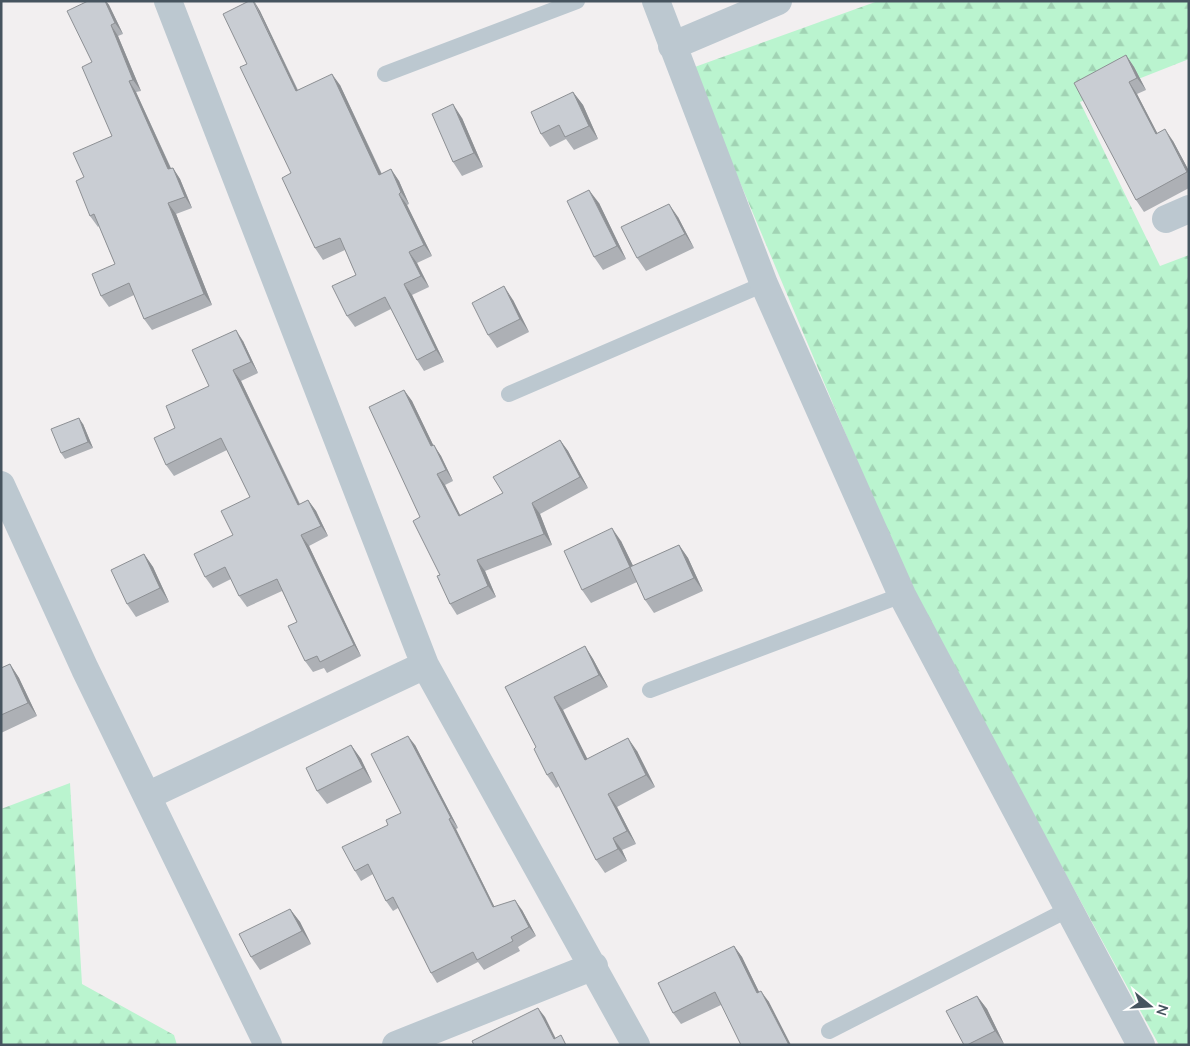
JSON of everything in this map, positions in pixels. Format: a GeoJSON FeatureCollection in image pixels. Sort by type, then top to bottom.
{"type":"FeatureCollection","features":[{"type":"Feature","properties":{"kind":"street"},"geometry":{"type":"LineString","coordinates":[[168,1],[426,665],[636,1045]]}},
{"type":"Feature","properties":{"kind":"street"},"geometry":{"type":"LineString","coordinates":[[656,1],[764,284],[902,595],[1141,1045]]}},
{"type":"Feature","properties":{"kind":"street"},"geometry":{"type":"LineString","coordinates":[[672,46],[778,1]]}},
{"type":"Feature","properties":{"kind":"street"},"geometry":{"type":"LineString","coordinates":[[1,485],[85,669],[268,1045]]}},
{"type":"Feature","properties":{"kind":"street"},"geometry":{"type":"LineString","coordinates":[[148,796],[426,665]]}},
{"type":"Feature","properties":{"kind":"street"},"geometry":{"type":"LineString","coordinates":[[396,1045],[594,966]]}},
{"type":"Feature","properties":{"kind":"lane"},"geometry":{"type":"LineString","coordinates":[[385,74],[577,1]]}},
{"type":"Feature","properties":{"kind":"lane"},"geometry":{"type":"LineString","coordinates":[[509,394],[764,284]]}},
{"type":"Feature","properties":{"kind":"lane"},"geometry":{"type":"LineString","coordinates":[[650,690],[902,595]]}},
{"type":"Feature","properties":{"kind":"lane"},"geometry":{"type":"LineString","coordinates":[[829,1031],[1069,909]]}},
{"type":"Feature","properties":{"kind":"green space"},"geometry":{"type":"Polygon","coordinates":[[[878,1],[1188,1],[1189,59],[1080,102],[1160,266],[1189,255],[1189,1045],[1159,1045],[912,592],[692,68],[878,1]]]}},
{"type":"Feature","properties":{"kind":"green space"},"geometry":{"type":"Polygon","coordinates":[[[70,783],[82,984],[174,1035],[177,1045],[1,1045],[1,809],[70,783]]]}},
{"type":"Feature","properties":{"kind":"building"},"geometry":{"type":"Polygon","coordinates":[[[88,1],[105,1],[115,23],[111,25],[133,80],[129,81],[168,169],[173,168],[185,197],[168,203],[204,294],[144,319],[129,283],[101,296],[92,274],[115,264],[94,214],[90,216],[76,181],[84,177],[73,153],[112,136],[82,67],[92,62],[67,11],[88,1]]]}},
{"type":"Feature","properties":{"kind":"building"},"geometry":{"type":"Polygon","coordinates":[[[249,1],[253,1],[296,91],[332,74],[379,175],[391,169],[401,192],[399,194],[424,245],[409,252],[421,276],[404,284],[436,350],[417,360],[385,297],[347,316],[332,286],[356,275],[340,238],[315,248],[282,178],[291,173],[240,67],[247,64],[223,14],[249,1]]]}},
{"type":"Feature","properties":{"kind":"building"},"geometry":{"type":"Polygon","coordinates":[[[1126,55],[1137,78],[1129,82],[1156,134],[1165,129],[1187,172],[1136,200],[1074,83],[1126,55]]]}},
{"type":"Feature","properties":{"kind":"building"},"geometry":{"type":"Polygon","coordinates":[[[573,92],[589,126],[565,137],[559,125],[541,134],[531,112],[573,92]]]}},
{"type":"Feature","properties":{"kind":"building"},"geometry":{"type":"Polygon","coordinates":[[[453,104],[474,153],[453,162],[432,114],[453,104]]]}},
{"type":"Feature","properties":{"kind":"building"},"geometry":{"type":"Polygon","coordinates":[[[589,190],[617,246],[594,257],[567,201],[589,190]]]}},
{"type":"Feature","properties":{"kind":"building"},"geometry":{"type":"Polygon","coordinates":[[[669,204],[685,234],[637,258],[621,227],[669,204]]]}},
{"type":"Feature","properties":{"kind":"building"},"geometry":{"type":"Polygon","coordinates":[[[504,286],[520,319],[488,335],[472,303],[504,286]]]}},
{"type":"Feature","properties":{"kind":"building"},"geometry":{"type":"Polygon","coordinates":[[[236,330],[251,362],[233,370],[298,505],[308,500],[321,526],[301,535],[354,645],[320,662],[317,656],[305,661],[288,626],[297,622],[277,579],[239,596],[225,567],[205,577],[194,554],[233,535],[221,511],[250,497],[221,438],[166,465],[154,438],[175,428],[166,406],[209,386],[192,350],[236,330]]]}},
{"type":"Feature","properties":{"kind":"building"},"geometry":{"type":"Polygon","coordinates":[[[404,390],[431,446],[434,445],[446,470],[437,474],[459,516],[503,493],[493,477],[560,440],[580,477],[532,503],[544,534],[477,560],[488,586],[450,604],[437,576],[440,575],[413,521],[420,517],[369,407],[404,390]]]}},
{"type":"Feature","properties":{"kind":"building"},"geometry":{"type":"Polygon","coordinates":[[[79,418],[88,442],[61,453],[51,429],[79,418]]]}},
{"type":"Feature","properties":{"kind":"building"},"geometry":{"type":"Polygon","coordinates":[[[612,528],[630,567],[582,590],[564,551],[612,528]]]}},
{"type":"Feature","properties":{"kind":"building"},"geometry":{"type":"Polygon","coordinates":[[[679,545],[694,578],[645,600],[630,567],[679,545]]]}},
{"type":"Feature","properties":{"kind":"building"},"geometry":{"type":"Polygon","coordinates":[[[144,554],[160,588],[127,604],[111,570],[144,554]]]}},
{"type":"Feature","properties":{"kind":"building"},"geometry":{"type":"Polygon","coordinates":[[[585,646],[599,675],[554,697],[585,760],[628,738],[646,775],[608,794],[627,831],[613,838],[618,849],[596,860],[552,772],[547,775],[534,749],[536,747],[505,687],[585,646]]]}},
{"type":"Feature","properties":{"kind":"building"},"geometry":{"type":"Polygon","coordinates":[[[10,664],[28,703],[1,715],[1,668],[10,664]]]}},
{"type":"Feature","properties":{"kind":"building"},"geometry":{"type":"Polygon","coordinates":[[[408,736],[451,818],[449,819],[493,907],[515,900],[529,927],[511,937],[513,941],[477,960],[473,952],[431,973],[393,897],[386,901],[368,864],[355,871],[342,847],[388,825],[386,820],[401,813],[371,754],[408,736]]]}},
{"type":"Feature","properties":{"kind":"building"},"geometry":{"type":"Polygon","coordinates":[[[351,745],[363,768],[317,791],[306,768],[351,745]]]}},
{"type":"Feature","properties":{"kind":"building"},"geometry":{"type":"Polygon","coordinates":[[[290,909],[302,931],[251,957],[239,934],[290,909]]]}},
{"type":"Feature","properties":{"kind":"building"},"geometry":{"type":"Polygon","coordinates":[[[734,946],[757,993],[761,991],[789,1045],[741,1045],[715,992],[673,1013],[658,983],[734,946]]]}},
{"type":"Feature","properties":{"kind":"building"},"geometry":{"type":"Polygon","coordinates":[[[977,996],[995,1031],[964,1045],[946,1011],[977,996]]]}},
{"type":"Feature","properties":{"kind":"building"},"geometry":{"type":"Polygon","coordinates":[[[538,1008],[554,1039],[561,1035],[566,1045],[474,1045],[472,1041],[538,1008]]]}}]}
